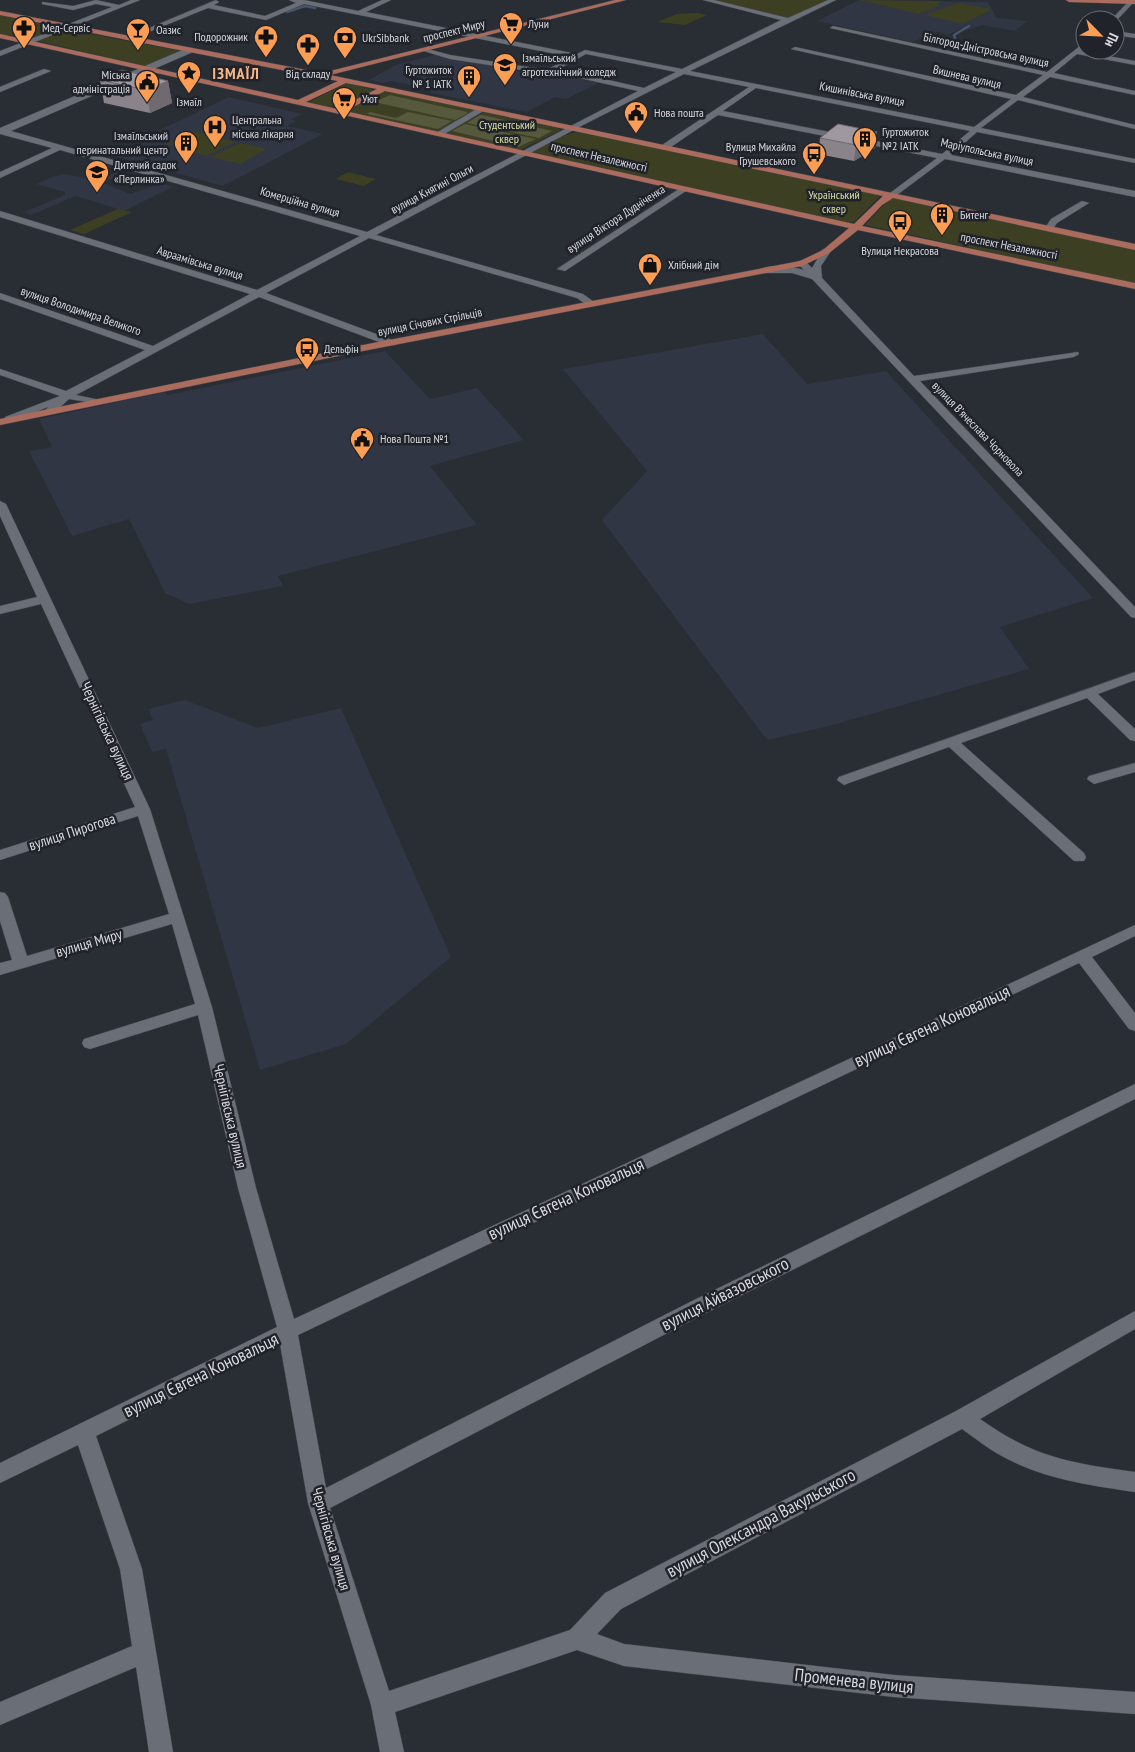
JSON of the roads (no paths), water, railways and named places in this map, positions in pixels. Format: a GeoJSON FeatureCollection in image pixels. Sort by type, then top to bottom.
{"type":"FeatureCollection","features":[{"type":"Feature","properties":{"kind":"main road","name":"проспект Миру"},"geometry":{"type":"LineString","coordinates":[[321,75],[623,0]]}},
{"type":"Feature","properties":{"kind":"main road"},"geometry":{"type":"LineString","coordinates":[[1069,0],[1133,2]]}},
{"type":"Feature","properties":{"kind":"main road","name":"проспект Незалежності"},"geometry":{"type":"LineString","coordinates":[[0,13],[385,88],[1135,247]]}},
{"type":"Feature","properties":{"kind":"main road","name":"проспект Незалежності"},"geometry":{"type":"LineString","coordinates":[[0,36],[855,227],[1067,270],[1135,286]]}},
{"type":"Feature","properties":{"kind":"main road","name":"проспект Миру"},"geometry":{"type":"LineString","coordinates":[[298,103],[393,58]]}},
{"type":"Feature","properties":{"kind":"main road"},"geometry":{"type":"LineString","coordinates":[[338,112],[385,88]]}},
{"type":"Feature","properties":{"kind":"main road"},"geometry":{"type":"LineString","coordinates":[[855,227],[881,201],[893,195]]}},
{"type":"Feature","properties":{"kind":"main road","name":"вулиця Січових Стрільців"},"geometry":{"type":"LineString","coordinates":[[3,421],[802,263],[826,251],[855,227]]}},
{"type":"Feature","properties":{"kind":"street"},"geometry":{"type":"LineString","coordinates":[[0,54],[137,0]]}},
{"type":"Feature","properties":{"kind":"street"},"geometry":{"type":"LineString","coordinates":[[127,39],[222,0]]}},
{"type":"Feature","properties":{"kind":"street","name":"Кишинівська вулиця"},"geometry":{"type":"LineString","coordinates":[[292,0],[478,36],[684,70],[1135,161]]}},
{"type":"Feature","properties":{"kind":"street"},"geometry":{"type":"LineString","coordinates":[[357,14],[388,0]]}},
{"type":"Feature","properties":{"kind":"street"},"geometry":{"type":"LineString","coordinates":[[706,0],[789,20]]}},
{"type":"Feature","properties":{"kind":"street","name":"вулиця Княгині Ольги"},"geometry":{"type":"LineString","coordinates":[[49,412],[67,395],[257,293],[371,235],[644,90],[833,0]]}},
{"type":"Feature","properties":{"kind":"street"},"geometry":{"type":"LineString","coordinates":[[48,1],[73,8],[96,2],[120,7]]}},
{"type":"Feature","properties":{"kind":"street"},"geometry":{"type":"LineString","coordinates":[[208,6],[266,18],[305,1]]}},
{"type":"Feature","properties":{"kind":"street","name":"Білгород-Дністровська вулиця"},"geometry":{"type":"LineString","coordinates":[[833,28],[1135,93]]}},
{"type":"Feature","properties":{"kind":"street","name":"Вишнева вулиця"},"geometry":{"type":"LineString","coordinates":[[794,49],[1045,104],[1135,127]]}},
{"type":"Feature","properties":{"kind":"street"},"geometry":{"type":"LineString","coordinates":[[1,131],[190,50]]}},
{"type":"Feature","properties":{"kind":"street"},"geometry":{"type":"LineString","coordinates":[[424,50],[450,58],[541,71],[552,70],[644,90]]}},
{"type":"Feature","properties":{"kind":"street"},"geometry":{"type":"LineString","coordinates":[[893,195],[971,136],[975,128],[1075,53]]}},
{"type":"Feature","properties":{"kind":"street"},"geometry":{"type":"LineString","coordinates":[[552,70],[582,54]]}},
{"type":"Feature","properties":{"kind":"street"},"geometry":{"type":"LineString","coordinates":[[1119,60],[1135,63]]}},
{"type":"Feature","properties":{"kind":"street"},"geometry":{"type":"LineString","coordinates":[[0,90],[47,71]]}},
{"type":"Feature","properties":{"kind":"street"},"geometry":{"type":"LineString","coordinates":[[665,147],[756,85]]}},
{"type":"Feature","properties":{"kind":"street"},"geometry":{"type":"LineString","coordinates":[[438,134],[483,109]]}},
{"type":"Feature","properties":{"kind":"street","name":"Маріупольська вулиця"},"geometry":{"type":"LineString","coordinates":[[716,112],[1135,194]]}},
{"type":"Feature","properties":{"kind":"street","name":"Комерційна вулиця"},"geometry":{"type":"LineString","coordinates":[[1,131],[580,296],[591,304]]}},
{"type":"Feature","properties":{"kind":"street"},"geometry":{"type":"LineString","coordinates":[[0,174],[60,147]]}},
{"type":"Feature","properties":{"kind":"street","name":"вулиця Віктора Дудніченка"},"geometry":{"type":"LineString","coordinates":[[562,269],[685,189]]}},
{"type":"Feature","properties":{"kind":"street"},"geometry":{"type":"LineString","coordinates":[[1049,228],[1054,221],[1085,203]]}},
{"type":"Feature","properties":{"kind":"street","name":"Авраамівська вулиця"},"geometry":{"type":"LineString","coordinates":[[0,214],[257,293],[391,343]]}},
{"type":"Feature","properties":{"kind":"street"},"geometry":{"type":"LineString","coordinates":[[764,270],[793,270],[816,279],[816,266],[826,251]]}},
{"type":"Feature","properties":{"kind":"street","name":"вулиця Вʼячеслава Чорновола"},"geometry":{"type":"LineString","coordinates":[[802,263],[1135,614]]}},
{"type":"Feature","properties":{"kind":"street","name":"вулиця Володимира Великого"},"geometry":{"type":"LineString","coordinates":[[0,296],[153,349]]}},
{"type":"Feature","properties":{"kind":"street"},"geometry":{"type":"LineString","coordinates":[[912,379],[1074,354]]}},
{"type":"Feature","properties":{"kind":"street"},"geometry":{"type":"LineString","coordinates":[[0,372],[67,395],[96,402]]}},
{"type":"Feature","properties":{"kind":"street"},"geometry":{"type":"LineString","coordinates":[[3,421],[30,413],[67,395]]}},
{"type":"Feature","properties":{"kind":"street","name":"Чернігівська вулиця"},"geometry":{"type":"LineString","coordinates":[[0,504],[143,808],[178,918],[204,1006],[246,1188],[288,1333],[318,1502],[382,1705],[392,1752]]}},
{"type":"Feature","properties":{"kind":"street"},"geometry":{"type":"LineString","coordinates":[[0,610],[45,599]]}},
{"type":"Feature","properties":{"kind":"street"},"geometry":{"type":"LineString","coordinates":[[844,780],[953,743],[1135,676]]}},
{"type":"Feature","properties":{"kind":"street"},"geometry":{"type":"LineString","coordinates":[[1090,693],[1135,737]]}},
{"type":"Feature","properties":{"kind":"street"},"geometry":{"type":"LineString","coordinates":[[953,743],[1079,857]]}},
{"type":"Feature","properties":{"kind":"street"},"geometry":{"type":"LineString","coordinates":[[1094,780],[1135,767]]}},
{"type":"Feature","properties":{"kind":"street","name":"вулиця Пирогова"},"geometry":{"type":"LineString","coordinates":[[0,855],[143,808]]}},
{"type":"Feature","properties":{"kind":"street"},"geometry":{"type":"LineString","coordinates":[[0,897],[21,963]]}},
{"type":"Feature","properties":{"kind":"street","name":"вулиця Миру"},"geometry":{"type":"LineString","coordinates":[[0,969],[178,918]]}},
{"type":"Feature","properties":{"kind":"street","name":"вулиця Євгена Коновальця"},"geometry":{"type":"LineString","coordinates":[[0,1474],[288,1333],[345,1303],[1135,930]]}},
{"type":"Feature","properties":{"kind":"street"},"geometry":{"type":"LineString","coordinates":[[1082,955],[1135,1025]]}},
{"type":"Feature","properties":{"kind":"street"},"geometry":{"type":"LineString","coordinates":[[90,1043],[204,1006]]}},
{"type":"Feature","properties":{"kind":"street","name":"вулиця Айвазовського"},"geometry":{"type":"LineString","coordinates":[[318,1502],[700,1307],[1135,1091]]}},
{"type":"Feature","properties":{"kind":"street","name":"вулиця Олександра Вакульського"},"geometry":{"type":"LineString","coordinates":[[382,1705],[577,1639],[613,1600],[963,1418],[1135,1319]]}},
{"type":"Feature","properties":{"kind":"street"},"geometry":{"type":"LineString","coordinates":[[963,1418],[1009,1450],[1040,1463],[1074,1474],[1135,1482]]}},
{"type":"Feature","properties":{"kind":"street"},"geometry":{"type":"LineString","coordinates":[[84,1432],[132,1569],[161,1752]]}},
{"type":"Feature","properties":{"kind":"street","name":"Променева вулиця"},"geometry":{"type":"LineString","coordinates":[[577,1639],[624,1656],[894,1686],[1135,1703]]}},
{"type":"Feature","properties":{"kind":"street"},"geometry":{"type":"LineString","coordinates":[[0,1714],[145,1652]]}},
{"type":"Feature","properties":{"kind":"waterway"},"geometry":{"type":"LineString","coordinates":[[287,12],[305,6],[315,8]]}},
{"type":"Feature","properties":{"kind":"waterway"},"geometry":{"type":"LineString","coordinates":[[949,42],[955,38],[954,35],[969,26]]}},
{"type":"Feature","properties":{"kind":"place","name":"Луни"},"geometry":{"type":"Point","coordinates":[511,45]}},
{"type":"Feature","properties":{"kind":"place","name":"Мед-Сервіс"},"geometry":{"type":"Point","coordinates":[24,49]}},
{"type":"Feature","properties":{"kind":"place","name":"Оазис"},"geometry":{"type":"Point","coordinates":[138,51]}},
{"type":"Feature","properties":{"kind":"place","name":"Подорожник"},"geometry":{"type":"Point","coordinates":[266,58]}},
{"type":"Feature","properties":{"kind":"place","name":"UkrSibbank"},"geometry":{"type":"Point","coordinates":[345,59]}},
{"type":"Feature","properties":{"kind":"place","name":"Від складу"},"geometry":{"type":"Point","coordinates":[308,66]}},
{"type":"Feature","properties":{"kind":"place","name":"Ізмаїльський агротехнічний коледж"},"geometry":{"type":"Point","coordinates":[505,86]}},
{"type":"Feature","properties":{"kind":"place","name":"Ізмаїл"},"geometry":{"type":"Point","coordinates":[189,94]}},
{"type":"Feature","properties":{"kind":"place","name":"Гуртожиток № 1 ІАТК"},"geometry":{"type":"Point","coordinates":[469,98]}},
{"type":"Feature","properties":{"kind":"place","name":"Міська адміністрація"},"geometry":{"type":"Point","coordinates":[147,103]}},
{"type":"Feature","properties":{"kind":"place","name":"Уют"},"geometry":{"type":"Point","coordinates":[344,120]}},
{"type":"Feature","properties":{"kind":"place","name":"Нова пошта"},"geometry":{"type":"Point","coordinates":[636,134]}},
{"type":"Feature","properties":{"kind":"place","name":"Центральна міська лікарня"},"geometry":{"type":"Point","coordinates":[215,148]}},
{"type":"Feature","properties":{"kind":"place","name":"Гуртожиток №2 ІАТК"},"geometry":{"type":"Point","coordinates":[865,160]}},
{"type":"Feature","properties":{"kind":"place","name":"Ізмаїльський перинатальний центр"},"geometry":{"type":"Point","coordinates":[186,164]}},
{"type":"Feature","properties":{"kind":"place","name":"Вулиця Михайла Грушевського"},"geometry":{"type":"Point","coordinates":[814,175]}},
{"type":"Feature","properties":{"kind":"place","name":"Дитячий садок «Перлинка»"},"geometry":{"type":"Point","coordinates":[97,193]}},
{"type":"Feature","properties":{"kind":"place","name":"Битенг"},"geometry":{"type":"Point","coordinates":[942,236]}},
{"type":"Feature","properties":{"kind":"place","name":"Вулиця Некрасова"},"geometry":{"type":"Point","coordinates":[900,243]}},
{"type":"Feature","properties":{"kind":"place","name":"Хлібний дім"},"geometry":{"type":"Point","coordinates":[650,286]}},
{"type":"Feature","properties":{"kind":"place","name":"Дельфін"},"geometry":{"type":"Point","coordinates":[307,370]}},
{"type":"Feature","properties":{"kind":"place","name":"Нова Пошта №1"},"geometry":{"type":"Point","coordinates":[362,460]}},
{"type":"Feature","properties":{"kind":"district","name":"ІЗМАЇЛ"},"geometry":{"type":"Point","coordinates":[236,73]}},
{"type":"Feature","properties":{"kind":"park label","name":"Студентський сквер"},"geometry":{"type":"Point","coordinates":[507,132]}},
{"type":"Feature","properties":{"kind":"park label","name":"Український сквер"},"geometry":{"type":"Point","coordinates":[834,202]}}]}
